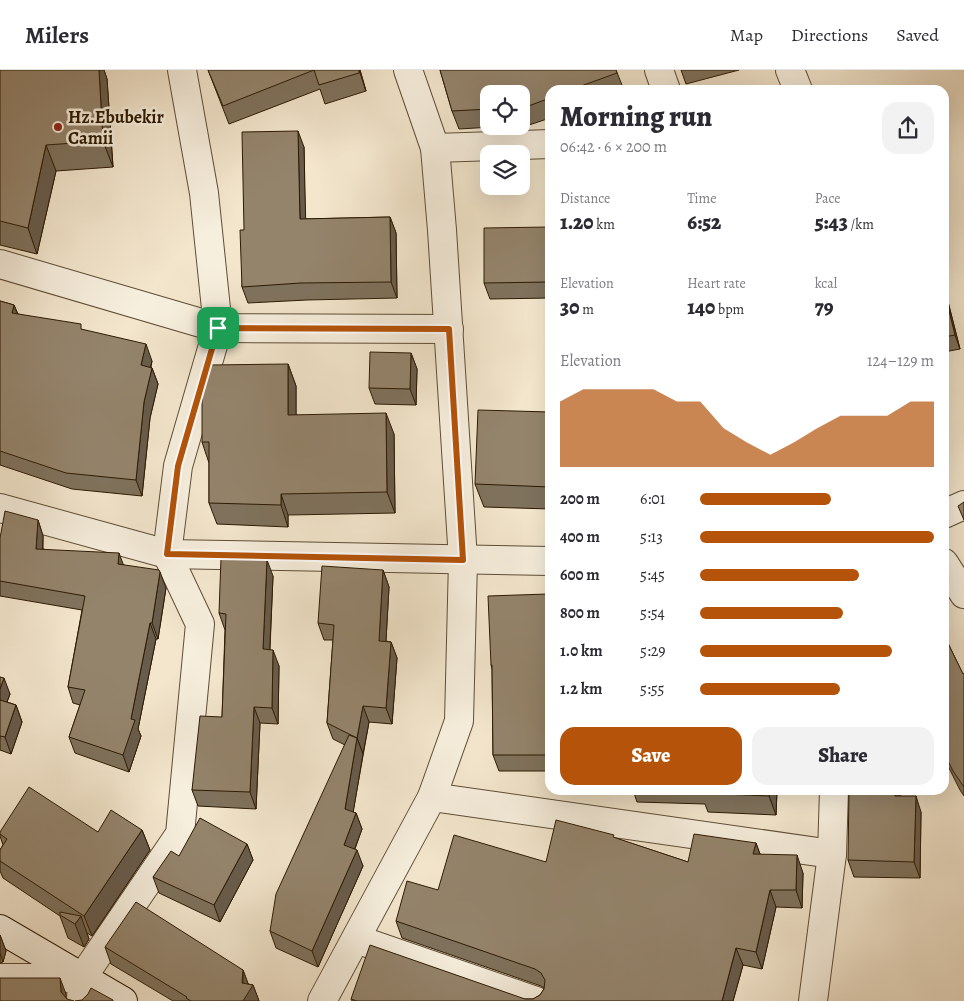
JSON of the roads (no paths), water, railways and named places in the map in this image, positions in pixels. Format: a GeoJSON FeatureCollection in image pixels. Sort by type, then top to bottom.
{"type":"FeatureCollection","features":[{"type":"Feature","properties":{"kind":"street"},"geometry":{"type":"LineString","coordinates":[[81,989],[180,834],[200,624],[167,554],[178,466],[218,328],[204,193],[182,70]]}},
{"type":"Feature","properties":{"kind":"street"},"geometry":{"type":"LineString","coordinates":[[322,1001],[432,797],[459,721],[463,560],[449,329],[435,148],[408,70]]}},
{"type":"Feature","properties":{"kind":"street"},"geometry":{"type":"LineString","coordinates":[[659,70],[664,85]]}},
{"type":"Feature","properties":{"kind":"street"},"geometry":{"type":"LineString","coordinates":[[435,148],[545,144]]}},
{"type":"Feature","properties":{"kind":"street"},"geometry":{"type":"LineString","coordinates":[[0,264],[218,328],[449,329]]}},
{"type":"Feature","properties":{"kind":"street"},"geometry":{"type":"LineString","coordinates":[[949,512],[964,505]]}},
{"type":"Feature","properties":{"kind":"street"},"geometry":{"type":"LineString","coordinates":[[0,508],[167,554],[545,561]]}},
{"type":"Feature","properties":{"kind":"street"},"geometry":{"type":"LineString","coordinates":[[949,571],[964,594]]}},
{"type":"Feature","properties":{"kind":"street"},"geometry":{"type":"LineString","coordinates":[[813,1001],[832,854],[834,795]]}},
{"type":"Feature","properties":{"kind":"street"},"geometry":{"type":"LineString","coordinates":[[432,797],[832,854]]}},
{"type":"Feature","properties":{"kind":"street"},"geometry":{"type":"LineString","coordinates":[[0,929],[81,989]]}},
{"type":"Feature","properties":{"kind":"street"},"geometry":{"type":"LineString","coordinates":[[356,939],[536,1001]]}},
{"type":"Feature","properties":{"kind":"street"},"geometry":{"type":"LineString","coordinates":[[0,978],[81,989],[123,1001]]}},
{"type":"Feature","properties":{"kind":"place","name":"Hz.Ebubekir Camii"},"geometry":{"type":"Point","coordinates":[58,127]}}]}
